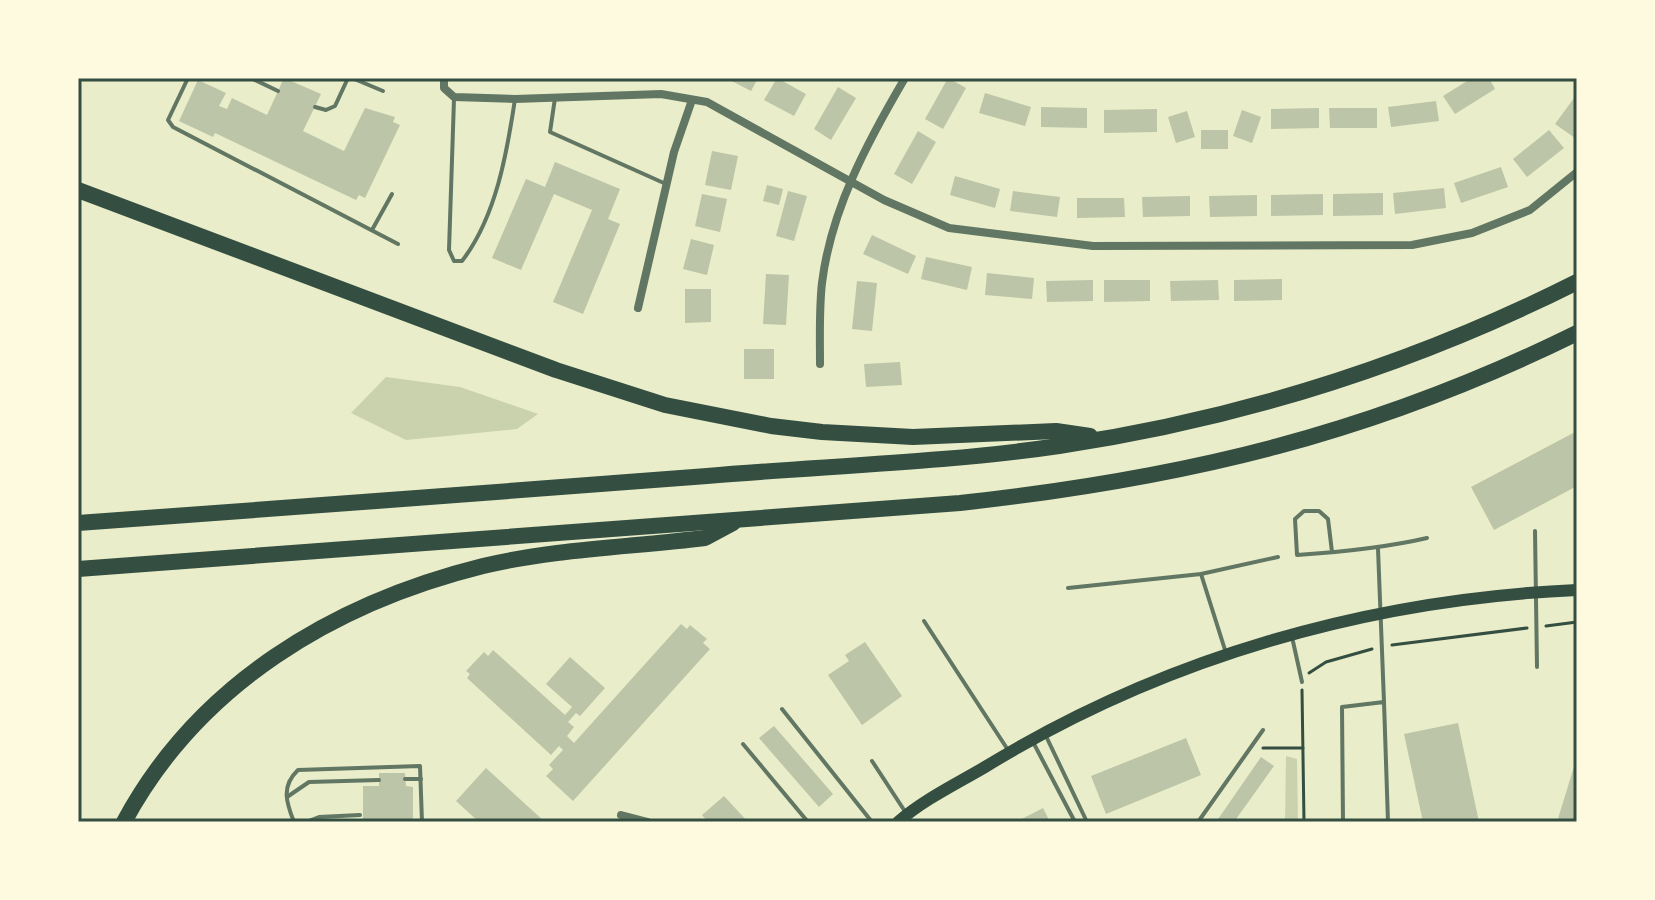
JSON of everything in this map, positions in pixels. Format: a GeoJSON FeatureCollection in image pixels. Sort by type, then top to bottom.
{"type":"FeatureCollection","features":[{"type":"Feature","properties":{"kind":"highway"},"geometry":{"type":"LineString","coordinates":[[78,190],[556,370],[690,411],[771,426],[871,435],[965,436],[1056,431],[1103,438]]}},
{"type":"Feature","properties":{"kind":"highway"},"geometry":{"type":"LineString","coordinates":[[81,522],[1037,449],[1186,423],[1357,375],[1453,340],[1577,282]]}},
{"type":"Feature","properties":{"kind":"highway"},"geometry":{"type":"LineString","coordinates":[[81,569],[1044,494],[1143,479],[1244,458],[1321,436],[1455,389],[1577,333]]}},
{"type":"Feature","properties":{"kind":"highway"},"geometry":{"type":"LineString","coordinates":[[124,822],[168,754],[215,704],[278,652],[339,617],[398,592],[484,566],[705,538],[737,520]]}},
{"type":"Feature","properties":{"kind":"main road"},"geometry":{"type":"LineString","coordinates":[[902,818],[1009,752],[1106,701],[1227,655],[1292,634],[1379,613],[1536,592],[1577,590]]}},
{"type":"Feature","properties":{"kind":"street"},"geometry":{"type":"LineString","coordinates":[[444,78],[444,88],[454,97],[515,99],[661,94],[707,102],[850,181],[949,228],[1010,239],[1093,246],[1412,245],[1472,233],[1530,210],[1577,172]]}},
{"type":"Feature","properties":{"kind":"street"},"geometry":{"type":"LineString","coordinates":[[820,364],[821,286],[827,252],[850,181],[905,78]]}},
{"type":"Feature","properties":{"kind":"street"},"geometry":{"type":"LineString","coordinates":[[638,308],[666,184],[692,100]]}},
{"type":"Feature","properties":{"kind":"street"},"geometry":{"type":"LineString","coordinates":[[621,818],[648,822]]}},
{"type":"Feature","properties":{"kind":"lane"},"geometry":{"type":"LineString","coordinates":[[188,78],[168,120],[173,127],[398,244]]}},
{"type":"Feature","properties":{"kind":"lane"},"geometry":{"type":"LineString","coordinates":[[251,78],[278,91]]}},
{"type":"Feature","properties":{"kind":"lane"},"geometry":{"type":"LineString","coordinates":[[315,107],[326,110],[335,106],[350,78],[383,91]]}},
{"type":"Feature","properties":{"kind":"lane"},"geometry":{"type":"LineString","coordinates":[[454,97],[449,250],[454,261],[462,261],[470,250],[491,202],[507,153],[515,99]]}},
{"type":"Feature","properties":{"kind":"lane"},"geometry":{"type":"LineString","coordinates":[[555,98],[550,132],[666,184]]}},
{"type":"Feature","properties":{"kind":"lane"},"geometry":{"type":"LineString","coordinates":[[372,230],[392,194]]}},
{"type":"Feature","properties":{"kind":"lane"},"geometry":{"type":"LineString","coordinates":[[1332,552],[1328,519],[1319,511],[1304,511],[1295,519],[1297,555],[1378,549],[1427,538]]}},
{"type":"Feature","properties":{"kind":"lane"},"geometry":{"type":"LineString","coordinates":[[1535,531],[1537,667]]}},
{"type":"Feature","properties":{"kind":"lane"},"geometry":{"type":"LineString","coordinates":[[1378,549],[1379,613],[1384,646],[1388,822]]}},
{"type":"Feature","properties":{"kind":"lane"},"geometry":{"type":"LineString","coordinates":[[1068,588],[1201,574],[1278,557]]}},
{"type":"Feature","properties":{"kind":"lane"},"geometry":{"type":"LineString","coordinates":[[1201,574],[1227,655]]}},
{"type":"Feature","properties":{"kind":"lane"},"geometry":{"type":"LineString","coordinates":[[924,621],[1009,752]]}},
{"type":"Feature","properties":{"kind":"lane"},"geometry":{"type":"LineString","coordinates":[[1292,634],[1302,682]]}},
{"type":"Feature","properties":{"kind":"lane"},"geometry":{"type":"LineString","coordinates":[[1343,822],[1342,707],[1384,702]]}},
{"type":"Feature","properties":{"kind":"lane"},"geometry":{"type":"LineString","coordinates":[[782,709],[872,822]]}},
{"type":"Feature","properties":{"kind":"lane"},"geometry":{"type":"LineString","coordinates":[[1198,822],[1263,730]]}},
{"type":"Feature","properties":{"kind":"lane"},"geometry":{"type":"LineString","coordinates":[[1045,733],[1087,822]]}},
{"type":"Feature","properties":{"kind":"lane"},"geometry":{"type":"LineString","coordinates":[[1032,740],[1075,822]]}},
{"type":"Feature","properties":{"kind":"lane"},"geometry":{"type":"LineString","coordinates":[[743,744],[808,822]]}},
{"type":"Feature","properties":{"kind":"lane"},"geometry":{"type":"LineString","coordinates":[[872,761],[902,818]]}},
{"type":"Feature","properties":{"kind":"lane"},"geometry":{"type":"LineString","coordinates":[[294,822],[285,799],[289,779],[298,770],[420,766],[422,822]]}},
{"type":"Feature","properties":{"kind":"lane"},"geometry":{"type":"LineString","coordinates":[[405,779],[421,779]]}},
{"type":"Feature","properties":{"kind":"lane"},"geometry":{"type":"LineString","coordinates":[[285,799],[309,782],[379,780]]}},
{"type":"Feature","properties":{"kind":"lane"},"geometry":{"type":"LineString","coordinates":[[306,822],[319,817],[360,815]]}},
{"type":"Feature","properties":{"kind":"path"},"geometry":{"type":"LineString","coordinates":[[1304,822],[1302,682],[1310,671],[1326,662],[1384,646],[1501,630]]}},
{"type":"Feature","properties":{"kind":"path"},"geometry":{"type":"LineString","coordinates":[[1251,748],[1303,748]]}},
{"type":"Feature","properties":{"kind":"green space"},"geometry":{"type":"Polygon","coordinates":[[[386,377],[460,387],[538,414],[517,429],[406,440],[351,413],[386,377]]]}},
{"type":"Feature","properties":{"kind":"green space"},"geometry":{"type":"Polygon","coordinates":[[[1286,756],[1297,759],[1298,822],[1285,822],[1286,756]]]}},
{"type":"Feature","properties":{"kind":"building"},"geometry":{"type":"Polygon","coordinates":[[[284,78],[321,94],[303,131],[344,151],[365,108],[395,117],[393,122],[400,125],[365,198],[359,195],[356,200],[215,133],[213,137],[179,121],[198,80],[226,93],[219,106],[227,109],[232,98],[267,115],[284,78]]]}},
{"type":"Feature","properties":{"kind":"building"},"geometry":{"type":"Polygon","coordinates":[[[726,78],[758,78],[751,91],[726,78]]]}},
{"type":"Feature","properties":{"kind":"building"},"geometry":{"type":"Polygon","coordinates":[[[777,78],[806,94],[794,116],[764,100],[777,78]]]}},
{"type":"Feature","properties":{"kind":"building"},"geometry":{"type":"Polygon","coordinates":[[[948,78],[966,88],[943,129],[925,119],[948,78]]]}},
{"type":"Feature","properties":{"kind":"building"},"geometry":{"type":"Polygon","coordinates":[[[1472,78],[1489,78],[1495,89],[1455,114],[1443,96],[1472,78]]]}},
{"type":"Feature","properties":{"kind":"building"},"geometry":{"type":"Polygon","coordinates":[[[838,87],[856,98],[831,140],[814,129],[838,87]]]}},
{"type":"Feature","properties":{"kind":"building"},"geometry":{"type":"Polygon","coordinates":[[[985,93],[1031,107],[1025,126],[979,113],[985,93]]]}},
{"type":"Feature","properties":{"kind":"building"},"geometry":{"type":"Polygon","coordinates":[[[1577,94],[1577,135],[1575,138],[1555,124],[1577,94]]]}},
{"type":"Feature","properties":{"kind":"building"},"geometry":{"type":"Polygon","coordinates":[[[1436,101],[1439,121],[1391,127],[1388,107],[1436,101]]]}},
{"type":"Feature","properties":{"kind":"building"},"geometry":{"type":"Polygon","coordinates":[[[1041,107],[1087,108],[1087,128],[1041,127],[1041,107]]]}},
{"type":"Feature","properties":{"kind":"building"},"geometry":{"type":"Polygon","coordinates":[[[1319,108],[1319,128],[1271,129],[1271,109],[1319,108]]]}},
{"type":"Feature","properties":{"kind":"building"},"geometry":{"type":"Polygon","coordinates":[[[1329,108],[1377,108],[1377,128],[1330,128],[1329,108]]]}},
{"type":"Feature","properties":{"kind":"building"},"geometry":{"type":"Polygon","coordinates":[[[1157,109],[1157,132],[1104,133],[1104,110],[1157,109]]]}},
{"type":"Feature","properties":{"kind":"building"},"geometry":{"type":"Polygon","coordinates":[[[1242,110],[1261,117],[1252,143],[1233,136],[1242,110]]]}},
{"type":"Feature","properties":{"kind":"building"},"geometry":{"type":"Polygon","coordinates":[[[1187,111],[1195,137],[1176,143],[1168,117],[1187,111]]]}},
{"type":"Feature","properties":{"kind":"building"},"geometry":{"type":"Polygon","coordinates":[[[1201,130],[1228,130],[1228,149],[1201,149],[1201,130]]]}},
{"type":"Feature","properties":{"kind":"building"},"geometry":{"type":"Polygon","coordinates":[[[1549,130],[1564,148],[1527,177],[1513,159],[1549,130]]]}},
{"type":"Feature","properties":{"kind":"building"},"geometry":{"type":"Polygon","coordinates":[[[918,131],[936,142],[912,184],[894,174],[918,131]]]}},
{"type":"Feature","properties":{"kind":"building"},"geometry":{"type":"Polygon","coordinates":[[[712,151],[738,156],[731,190],[705,185],[712,151]]]}},
{"type":"Feature","properties":{"kind":"building"},"geometry":{"type":"Polygon","coordinates":[[[555,162],[620,189],[608,219],[620,224],[583,314],[553,302],[592,210],[554,194],[521,270],[492,258],[526,179],[545,187],[555,162]]]}},
{"type":"Feature","properties":{"kind":"building"},"geometry":{"type":"Polygon","coordinates":[[[1501,167],[1508,187],[1461,203],[1454,183],[1501,167]]]}},
{"type":"Feature","properties":{"kind":"building"},"geometry":{"type":"Polygon","coordinates":[[[955,176],[1000,189],[995,208],[950,195],[955,176]]]}},
{"type":"Feature","properties":{"kind":"building"},"geometry":{"type":"Polygon","coordinates":[[[767,185],[783,189],[779,205],[763,201],[767,185]]]}},
{"type":"Feature","properties":{"kind":"building"},"geometry":{"type":"Polygon","coordinates":[[[1444,188],[1446,208],[1395,214],[1393,193],[1444,188]]]}},
{"type":"Feature","properties":{"kind":"building"},"geometry":{"type":"Polygon","coordinates":[[[788,191],[807,196],[794,241],[776,236],[788,191]]]}},
{"type":"Feature","properties":{"kind":"building"},"geometry":{"type":"Polygon","coordinates":[[[1013,191],[1060,197],[1057,217],[1010,211],[1013,191]]]}},
{"type":"Feature","properties":{"kind":"building"},"geometry":{"type":"Polygon","coordinates":[[[1383,193],[1383,215],[1333,216],[1333,194],[1383,193]]]}},
{"type":"Feature","properties":{"kind":"building"},"geometry":{"type":"Polygon","coordinates":[[[702,194],[727,199],[720,232],[695,226],[702,194]]]}},
{"type":"Feature","properties":{"kind":"building"},"geometry":{"type":"Polygon","coordinates":[[[1323,194],[1323,215],[1271,216],[1271,195],[1323,194]]]}},
{"type":"Feature","properties":{"kind":"building"},"geometry":{"type":"Polygon","coordinates":[[[1257,195],[1257,216],[1210,217],[1209,196],[1257,195]]]}},
{"type":"Feature","properties":{"kind":"building"},"geometry":{"type":"Polygon","coordinates":[[[1190,196],[1190,216],[1143,217],[1142,197],[1190,196]]]}},
{"type":"Feature","properties":{"kind":"building"},"geometry":{"type":"Polygon","coordinates":[[[1077,198],[1124,198],[1125,217],[1077,218],[1077,198]]]}},
{"type":"Feature","properties":{"kind":"building"},"geometry":{"type":"Polygon","coordinates":[[[872,235],[916,256],[908,274],[863,254],[872,235]]]}},
{"type":"Feature","properties":{"kind":"building"},"geometry":{"type":"Polygon","coordinates":[[[691,239],[714,245],[707,275],[683,269],[691,239]]]}},
{"type":"Feature","properties":{"kind":"building"},"geometry":{"type":"Polygon","coordinates":[[[926,257],[972,267],[967,290],[921,279],[926,257]]]}},
{"type":"Feature","properties":{"kind":"building"},"geometry":{"type":"Polygon","coordinates":[[[987,273],[1034,278],[1032,299],[985,295],[987,273]]]}},
{"type":"Feature","properties":{"kind":"building"},"geometry":{"type":"Polygon","coordinates":[[[766,274],[789,275],[786,325],[763,324],[766,274]]]}},
{"type":"Feature","properties":{"kind":"building"},"geometry":{"type":"Polygon","coordinates":[[[1282,279],[1282,300],[1234,301],[1234,280],[1282,279]]]}},
{"type":"Feature","properties":{"kind":"building"},"geometry":{"type":"Polygon","coordinates":[[[1093,280],[1093,301],[1047,302],[1046,281],[1093,280]]]}},
{"type":"Feature","properties":{"kind":"building"},"geometry":{"type":"Polygon","coordinates":[[[1104,280],[1150,280],[1150,301],[1104,302],[1104,280]]]}},
{"type":"Feature","properties":{"kind":"building"},"geometry":{"type":"Polygon","coordinates":[[[1218,280],[1219,300],[1171,301],[1170,281],[1218,280]]]}},
{"type":"Feature","properties":{"kind":"building"},"geometry":{"type":"Polygon","coordinates":[[[857,281],[877,283],[872,331],[852,329],[857,281]]]}},
{"type":"Feature","properties":{"kind":"building"},"geometry":{"type":"Polygon","coordinates":[[[685,289],[711,289],[711,322],[685,323],[685,289]]]}},
{"type":"Feature","properties":{"kind":"building"},"geometry":{"type":"Polygon","coordinates":[[[744,349],[774,349],[774,379],[744,379],[744,349]]]}},
{"type":"Feature","properties":{"kind":"building"},"geometry":{"type":"Polygon","coordinates":[[[900,362],[902,385],[866,387],[864,364],[900,362]]]}},
{"type":"Feature","properties":{"kind":"building"},"geometry":{"type":"Polygon","coordinates":[[[1577,431],[1577,486],[1494,530],[1471,487],[1577,431]]]}},
{"type":"Feature","properties":{"kind":"building"},"geometry":{"type":"Polygon","coordinates":[[[681,624],[687,629],[690,625],[707,639],[703,643],[710,649],[573,801],[546,776],[553,769],[549,765],[563,750],[559,746],[551,755],[467,678],[470,674],[466,671],[484,652],[488,656],[493,650],[565,715],[572,707],[546,684],[570,657],[605,688],[580,716],[576,713],[568,722],[574,727],[567,736],[574,743],[681,624]]]}},
{"type":"Feature","properties":{"kind":"building"},"geometry":{"type":"Polygon","coordinates":[[[865,642],[902,696],[862,725],[828,675],[849,661],[845,655],[865,642]]]}},
{"type":"Feature","properties":{"kind":"building"},"geometry":{"type":"Polygon","coordinates":[[[1458,723],[1479,822],[1423,822],[1404,734],[1458,723]]]}},
{"type":"Feature","properties":{"kind":"building"},"geometry":{"type":"Polygon","coordinates":[[[774,726],[833,794],[819,807],[759,738],[774,726]]]}},
{"type":"Feature","properties":{"kind":"building"},"geometry":{"type":"Polygon","coordinates":[[[1186,738],[1201,775],[1106,814],[1091,776],[1186,738]]]}},
{"type":"Feature","properties":{"kind":"building"},"geometry":{"type":"Polygon","coordinates":[[[1261,757],[1274,766],[1234,822],[1216,822],[1261,757]]]}},
{"type":"Feature","properties":{"kind":"building"},"geometry":{"type":"Polygon","coordinates":[[[1576,760],[1577,822],[1557,822],[1576,760]]]}},
{"type":"Feature","properties":{"kind":"building"},"geometry":{"type":"Polygon","coordinates":[[[486,768],[545,822],[479,822],[456,801],[486,768]]]}},
{"type":"Feature","properties":{"kind":"building"},"geometry":{"type":"Polygon","coordinates":[[[379,773],[405,773],[406,786],[413,787],[413,822],[363,822],[363,786],[379,786],[379,773]]]}},
{"type":"Feature","properties":{"kind":"building"},"geometry":{"type":"Polygon","coordinates":[[[724,796],[748,822],[708,822],[702,815],[724,796]]]}},
{"type":"Feature","properties":{"kind":"building"},"geometry":{"type":"Polygon","coordinates":[[[1043,808],[1050,822],[1016,822],[1043,808]]]}}]}
